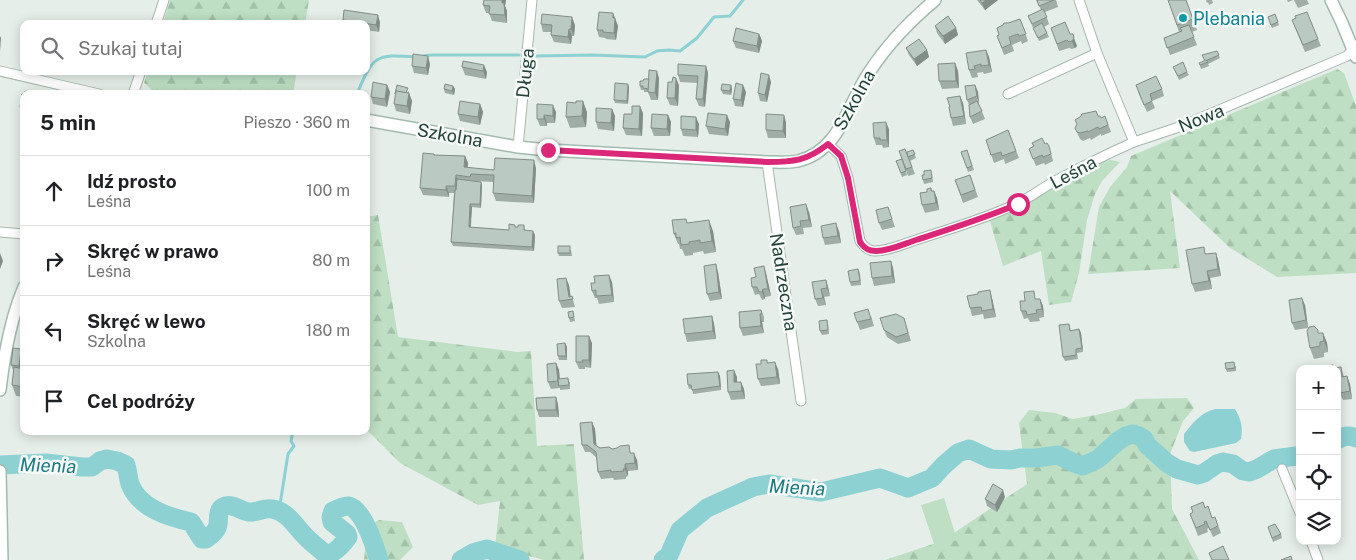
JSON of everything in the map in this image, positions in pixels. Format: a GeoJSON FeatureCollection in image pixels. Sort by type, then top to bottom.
{"type":"FeatureCollection","features":[{"type":"Feature","properties":{"kind":"street"},"geometry":{"type":"LineString","coordinates":[[157,20],[164,0]]}},
{"type":"Feature","properties":{"kind":"street","name":"Długa"},"geometry":{"type":"LineString","coordinates":[[518,147],[532,0]]}},
{"type":"Feature","properties":{"kind":"street","name":"Szkolna"},"geometry":{"type":"LineString","coordinates":[[370,121],[518,147],[548,150],[790,162],[816,153],[828,144],[844,120],[869,71],[909,24],[935,0]]}},
{"type":"Feature","properties":{"kind":"street"},"geometry":{"type":"LineString","coordinates":[[1079,0],[1134,142]]}},
{"type":"Feature","properties":{"kind":"street"},"geometry":{"type":"LineString","coordinates":[[1331,0],[1355,50]]}},
{"type":"Feature","properties":{"kind":"street","name":"Nowa"},"geometry":{"type":"LineString","coordinates":[[1134,142],[1179,127],[1347,56],[1355,50]]}},
{"type":"Feature","properties":{"kind":"street"},"geometry":{"type":"LineString","coordinates":[[1008,94],[1098,53]]}},
{"type":"Feature","properties":{"kind":"street"},"geometry":{"type":"LineString","coordinates":[[0,70],[20,75]]}},
{"type":"Feature","properties":{"kind":"street"},"geometry":{"type":"LineString","coordinates":[[21,75],[82,90]]}},
{"type":"Feature","properties":{"kind":"street"},"geometry":{"type":"LineString","coordinates":[[134,90],[140,75]]}},
{"type":"Feature","properties":{"kind":"street","name":"Leśna"},"geometry":{"type":"LineString","coordinates":[[828,144],[841,156],[848,178],[860,242],[864,247],[877,251],[932,235],[1004,210],[1018,204],[1054,182],[1134,142]]}},
{"type":"Feature","properties":{"kind":"street","name":"Nadrzeczna"},"geometry":{"type":"LineString","coordinates":[[767,162],[801,401]]}},
{"type":"Feature","properties":{"kind":"street"},"geometry":{"type":"LineString","coordinates":[[0,232],[20,234]]}},
{"type":"Feature","properties":{"kind":"street"},"geometry":{"type":"LineString","coordinates":[[0,390],[10,328],[20,296]]}},
{"type":"Feature","properties":{"kind":"street"},"geometry":{"type":"LineString","coordinates":[[1282,469],[1296,504]]}},
{"type":"Feature","properties":{"kind":"street"},"geometry":{"type":"LineString","coordinates":[[0,471],[2,560]]}},
{"type":"Feature","properties":{"kind":"street"},"geometry":{"type":"LineString","coordinates":[[1312,545],[1318,560]]}},
{"type":"Feature","properties":{"kind":"green space"},"geometry":{"type":"Polygon","coordinates":[[[170,0],[309,0],[306,20],[164,20],[170,0]]]}},
{"type":"Feature","properties":{"kind":"green space"},"geometry":{"type":"Polygon","coordinates":[[[1337,69],[1344,73],[1356,106],[1356,273],[1277,277],[1229,247],[1170,191],[1180,268],[1088,274],[1099,207],[1110,187],[1127,167],[1131,156],[1337,69]]]}},
{"type":"Feature","properties":{"kind":"green space"},"geometry":{"type":"Polygon","coordinates":[[[147,75],[296,75],[294,90],[151,90],[144,83],[147,75]]]}},
{"type":"Feature","properties":{"kind":"green space"},"geometry":{"type":"Polygon","coordinates":[[[1103,161],[1120,162],[1102,181],[1095,194],[1087,220],[1079,273],[1071,302],[1049,305],[1041,251],[1003,266],[989,218],[1059,185],[1103,161]]]}},
{"type":"Feature","properties":{"kind":"green space"},"geometry":{"type":"Polygon","coordinates":[[[378,215],[398,337],[518,352],[531,351],[537,446],[574,444],[584,560],[544,560],[495,547],[500,501],[478,505],[400,463],[370,433],[370,216],[378,215]]]}},
{"type":"Feature","properties":{"kind":"green space"},"geometry":{"type":"Polygon","coordinates":[[[1187,398],[1194,408],[1183,421],[1170,454],[1172,509],[1199,560],[885,560],[942,541],[1027,484],[1019,423],[1029,410],[1055,413],[1073,419],[1125,408],[1136,399],[1187,398]]]}},
{"type":"Feature","properties":{"kind":"green space"},"geometry":{"type":"Polygon","coordinates":[[[944,498],[957,540],[935,547],[921,505],[944,498]]]}},
{"type":"Feature","properties":{"kind":"green space"},"geometry":{"type":"Polygon","coordinates":[[[379,520],[402,522],[413,547],[400,560],[364,560],[367,527],[379,520]]]}},
{"type":"Feature","properties":{"kind":"water"},"geometry":{"type":"Polygon","coordinates":[[[1215,409],[1235,409],[1241,423],[1241,439],[1236,443],[1194,452],[1190,451],[1184,442],[1184,434],[1201,416],[1215,409]]]}},
{"type":"Feature","properties":{"kind":"building"},"geometry":{"type":"Polygon","coordinates":[[[484,0],[502,0],[505,15],[489,14],[490,6],[483,5],[484,0]]]}},
{"type":"Feature","properties":{"kind":"building"},"geometry":{"type":"Polygon","coordinates":[[[1037,0],[1054,0],[1039,6],[1037,0]]]}},
{"type":"Feature","properties":{"kind":"building","name":"Plebania"},"geometry":{"type":"Polygon","coordinates":[[[1168,0],[1186,0],[1193,19],[1177,25],[1168,0]]]}},
{"type":"Feature","properties":{"kind":"building"},"geometry":{"type":"Polygon","coordinates":[[[1043,9],[1047,17],[1032,24],[1028,16],[1043,9]]]}},
{"type":"Feature","properties":{"kind":"building"},"geometry":{"type":"Polygon","coordinates":[[[344,10],[378,15],[376,25],[370,24],[370,20],[343,20],[344,10]]]}},
{"type":"Feature","properties":{"kind":"building"},"geometry":{"type":"Polygon","coordinates":[[[599,12],[613,13],[613,18],[615,18],[614,33],[597,30],[599,12]]]}},
{"type":"Feature","properties":{"kind":"building"},"geometry":{"type":"Polygon","coordinates":[[[1307,12],[1318,39],[1303,45],[1292,20],[1296,18],[1295,16],[1307,12]]]}},
{"type":"Feature","properties":{"kind":"building"},"geometry":{"type":"Polygon","coordinates":[[[542,14],[572,17],[568,37],[551,35],[552,25],[541,24],[542,14]]]}},
{"type":"Feature","properties":{"kind":"building"},"geometry":{"type":"Polygon","coordinates":[[[1275,14],[1278,22],[1271,25],[1268,17],[1275,14]]]}},
{"type":"Feature","properties":{"kind":"building"},"geometry":{"type":"Polygon","coordinates":[[[948,16],[956,28],[943,36],[935,26],[948,16]]]}},
{"type":"Feature","properties":{"kind":"building"},"geometry":{"type":"Polygon","coordinates":[[[1020,19],[1026,34],[1009,37],[1011,44],[1002,48],[997,36],[999,35],[997,28],[1004,23],[1020,19]]]}},
{"type":"Feature","properties":{"kind":"building"},"geometry":{"type":"Polygon","coordinates":[[[1065,22],[1070,34],[1073,34],[1074,38],[1072,41],[1069,42],[1067,40],[1057,44],[1051,28],[1065,22]]]}},
{"type":"Feature","properties":{"kind":"building"},"geometry":{"type":"Polygon","coordinates":[[[1042,23],[1047,33],[1038,38],[1033,28],[1042,23]]]}},
{"type":"Feature","properties":{"kind":"building"},"geometry":{"type":"Polygon","coordinates":[[[1189,25],[1194,37],[1167,48],[1164,38],[1182,31],[1180,28],[1189,25]]]}},
{"type":"Feature","properties":{"kind":"building"},"geometry":{"type":"Polygon","coordinates":[[[736,28],[759,34],[757,46],[733,41],[736,28]]]}},
{"type":"Feature","properties":{"kind":"building"},"geometry":{"type":"Polygon","coordinates":[[[919,39],[927,50],[914,59],[906,48],[919,39]]]}},
{"type":"Feature","properties":{"kind":"building"},"geometry":{"type":"Polygon","coordinates":[[[986,50],[989,65],[981,66],[981,64],[974,66],[975,69],[969,70],[966,53],[986,50]]]}},
{"type":"Feature","properties":{"kind":"building"},"geometry":{"type":"Polygon","coordinates":[[[1217,51],[1219,55],[1205,61],[1202,55],[1217,51]]]}},
{"type":"Feature","properties":{"kind":"building"},"geometry":{"type":"Polygon","coordinates":[[[413,54],[428,56],[426,68],[412,66],[413,54]]]}},
{"type":"Feature","properties":{"kind":"building"},"geometry":{"type":"Polygon","coordinates":[[[1206,60],[1208,62],[1200,65],[1199,63],[1206,60]]]}},
{"type":"Feature","properties":{"kind":"building"},"geometry":{"type":"Polygon","coordinates":[[[463,61],[484,65],[483,71],[462,67],[463,61]]]}},
{"type":"Feature","properties":{"kind":"building"},"geometry":{"type":"Polygon","coordinates":[[[1183,62],[1187,72],[1178,76],[1173,67],[1183,62]]]}},
{"type":"Feature","properties":{"kind":"building"},"geometry":{"type":"Polygon","coordinates":[[[955,63],[956,81],[939,81],[938,64],[955,63]]]}},
{"type":"Feature","properties":{"kind":"building"},"geometry":{"type":"Polygon","coordinates":[[[678,64],[706,66],[703,99],[696,99],[698,76],[678,75],[678,64]]]}},
{"type":"Feature","properties":{"kind":"building"},"geometry":{"type":"Polygon","coordinates":[[[649,70],[657,71],[655,93],[648,92],[649,70]]]}},
{"type":"Feature","properties":{"kind":"building"},"geometry":{"type":"Polygon","coordinates":[[[761,73],[769,75],[765,95],[758,93],[761,73]]]}},
{"type":"Feature","properties":{"kind":"building"},"geometry":{"type":"Polygon","coordinates":[[[1156,76],[1162,89],[1150,94],[1152,101],[1144,105],[1136,85],[1156,76]]]}},
{"type":"Feature","properties":{"kind":"building"},"geometry":{"type":"Polygon","coordinates":[[[673,77],[676,78],[675,98],[667,98],[668,82],[672,82],[673,77]]]}},
{"type":"Feature","properties":{"kind":"building"},"geometry":{"type":"Polygon","coordinates":[[[649,79],[648,89],[640,86],[640,81],[649,79]]]}},
{"type":"Feature","properties":{"kind":"building"},"geometry":{"type":"Polygon","coordinates":[[[373,82],[387,85],[385,99],[371,97],[373,82]]]}},
{"type":"Feature","properties":{"kind":"building"},"geometry":{"type":"Polygon","coordinates":[[[615,83],[628,84],[627,101],[614,100],[615,83]]]}},
{"type":"Feature","properties":{"kind":"building"},"geometry":{"type":"Polygon","coordinates":[[[736,83],[743,85],[741,100],[733,99],[736,83]]]}},
{"type":"Feature","properties":{"kind":"building"},"geometry":{"type":"Polygon","coordinates":[[[445,84],[453,86],[452,91],[444,89],[445,84]]]}},
{"type":"Feature","properties":{"kind":"building"},"geometry":{"type":"Polygon","coordinates":[[[722,84],[731,85],[730,91],[721,90],[722,84]]]}},
{"type":"Feature","properties":{"kind":"building"},"geometry":{"type":"Polygon","coordinates":[[[397,85],[408,88],[406,93],[396,91],[395,94],[397,85]]]}},
{"type":"Feature","properties":{"kind":"building"},"geometry":{"type":"Polygon","coordinates":[[[975,85],[977,96],[967,100],[965,86],[975,85]]]}},
{"type":"Feature","properties":{"kind":"building"},"geometry":{"type":"Polygon","coordinates":[[[396,91],[409,93],[407,106],[394,104],[396,91]]]}},
{"type":"Feature","properties":{"kind":"building"},"geometry":{"type":"Polygon","coordinates":[[[960,96],[964,116],[951,118],[947,98],[960,96]]]}},
{"type":"Feature","properties":{"kind":"building"},"geometry":{"type":"Polygon","coordinates":[[[460,101],[480,104],[478,117],[458,114],[460,101]]]}},
{"type":"Feature","properties":{"kind":"building"},"geometry":{"type":"Polygon","coordinates":[[[576,101],[583,101],[582,116],[566,117],[567,102],[576,103],[576,101]]]}},
{"type":"Feature","properties":{"kind":"building"},"geometry":{"type":"Polygon","coordinates":[[[977,101],[982,111],[970,117],[969,105],[977,101]]]}},
{"type":"Feature","properties":{"kind":"building"},"geometry":{"type":"Polygon","coordinates":[[[537,104],[553,105],[553,116],[544,115],[544,119],[537,119],[537,104]]]}},
{"type":"Feature","properties":{"kind":"building"},"geometry":{"type":"Polygon","coordinates":[[[632,106],[640,106],[639,129],[623,128],[624,114],[632,114],[632,106]]]}},
{"type":"Feature","properties":{"kind":"building"},"geometry":{"type":"Polygon","coordinates":[[[596,108],[612,109],[611,123],[596,122],[596,108]]]}},
{"type":"Feature","properties":{"kind":"building"},"geometry":{"type":"Polygon","coordinates":[[[1096,111],[1101,118],[1105,116],[1108,125],[1088,132],[1077,132],[1075,120],[1082,114],[1096,111]]]}},
{"type":"Feature","properties":{"kind":"building"},"geometry":{"type":"Polygon","coordinates":[[[708,113],[727,115],[725,129],[706,126],[708,113]]]}},
{"type":"Feature","properties":{"kind":"building"},"geometry":{"type":"Polygon","coordinates":[[[652,114],[668,115],[667,129],[651,128],[652,114]]]}},
{"type":"Feature","properties":{"kind":"building"},"geometry":{"type":"Polygon","coordinates":[[[766,114],[784,115],[783,131],[766,130],[766,114]]]}},
{"type":"Feature","properties":{"kind":"building"},"geometry":{"type":"Polygon","coordinates":[[[681,116],[696,117],[696,130],[681,129],[681,116]]]}},
{"type":"Feature","properties":{"kind":"building"},"geometry":{"type":"Polygon","coordinates":[[[886,122],[887,140],[874,138],[873,123],[886,122]]]}},
{"type":"Feature","properties":{"kind":"building"},"geometry":{"type":"Polygon","coordinates":[[[1008,130],[1016,151],[1002,156],[1001,152],[991,155],[986,140],[1008,130]]]}},
{"type":"Feature","properties":{"kind":"building"},"geometry":{"type":"Polygon","coordinates":[[[1042,138],[1045,144],[1047,143],[1049,146],[1051,154],[1033,159],[1029,149],[1034,146],[1032,143],[1042,138]]]}},
{"type":"Feature","properties":{"kind":"building"},"geometry":{"type":"Polygon","coordinates":[[[905,149],[912,167],[906,169],[899,151],[905,149]]]}},
{"type":"Feature","properties":{"kind":"building"},"geometry":{"type":"Polygon","coordinates":[[[913,150],[915,154],[908,157],[907,152],[913,150]]]}},
{"type":"Feature","properties":{"kind":"building"},"geometry":{"type":"Polygon","coordinates":[[[967,150],[972,166],[967,168],[961,152],[967,150]]]}},
{"type":"Feature","properties":{"kind":"building"},"geometry":{"type":"Polygon","coordinates":[[[423,153],[465,156],[464,167],[494,170],[495,158],[534,160],[532,196],[493,193],[494,175],[471,174],[470,177],[456,175],[455,186],[446,186],[446,190],[420,188],[423,153]]]}},
{"type":"Feature","properties":{"kind":"building"},"geometry":{"type":"Polygon","coordinates":[[[902,159],[906,171],[901,173],[896,161],[902,159]]]}},
{"type":"Feature","properties":{"kind":"building"},"geometry":{"type":"Polygon","coordinates":[[[931,170],[932,178],[923,180],[922,175],[924,175],[924,171],[931,170]]]}},
{"type":"Feature","properties":{"kind":"building"},"geometry":{"type":"Polygon","coordinates":[[[970,175],[975,190],[961,195],[955,180],[970,175]]]}},
{"type":"Feature","properties":{"kind":"building"},"geometry":{"type":"Polygon","coordinates":[[[457,179],[481,182],[480,204],[470,204],[469,227],[509,230],[509,224],[515,225],[515,227],[524,225],[524,230],[533,231],[532,247],[451,242],[457,179]]]}},
{"type":"Feature","properties":{"kind":"building"},"geometry":{"type":"Polygon","coordinates":[[[931,188],[931,191],[934,191],[936,203],[922,205],[920,193],[927,192],[927,189],[931,188]]]}},
{"type":"Feature","properties":{"kind":"building"},"geometry":{"type":"Polygon","coordinates":[[[806,204],[809,220],[800,221],[801,226],[793,228],[790,207],[806,204]]]}},
{"type":"Feature","properties":{"kind":"building"},"geometry":{"type":"Polygon","coordinates":[[[888,207],[892,219],[879,223],[876,210],[888,207]]]}},
{"type":"Feature","properties":{"kind":"building"},"geometry":{"type":"Polygon","coordinates":[[[686,219],[687,223],[709,220],[712,241],[700,243],[700,240],[681,245],[680,237],[676,238],[676,233],[674,234],[672,220],[686,219]]]}},
{"type":"Feature","properties":{"kind":"building"},"geometry":{"type":"Polygon","coordinates":[[[836,223],[838,236],[823,238],[821,226],[836,223]]]}},
{"type":"Feature","properties":{"kind":"building"},"geometry":{"type":"Polygon","coordinates":[[[558,246],[570,246],[570,253],[558,253],[558,246]]]}},
{"type":"Feature","properties":{"kind":"building"},"geometry":{"type":"Polygon","coordinates":[[[1204,247],[1205,254],[1216,253],[1218,269],[1207,271],[1209,281],[1192,284],[1186,250],[1204,247]]]}},
{"type":"Feature","properties":{"kind":"building"},"geometry":{"type":"Polygon","coordinates":[[[891,261],[892,276],[872,278],[870,263],[891,261]]]}},
{"type":"Feature","properties":{"kind":"building"},"geometry":{"type":"Polygon","coordinates":[[[716,264],[719,292],[707,294],[704,266],[716,264]]]}},
{"type":"Feature","properties":{"kind":"building"},"geometry":{"type":"Polygon","coordinates":[[[764,266],[768,289],[763,289],[762,292],[759,292],[757,287],[752,287],[751,278],[756,277],[754,268],[764,266]]]}},
{"type":"Feature","properties":{"kind":"building"},"geometry":{"type":"Polygon","coordinates":[[[858,269],[860,281],[850,282],[848,271],[858,269]]]}},
{"type":"Feature","properties":{"kind":"building"},"geometry":{"type":"Polygon","coordinates":[[[609,275],[612,295],[596,296],[596,290],[592,291],[591,283],[595,283],[594,276],[609,275]]]}},
{"type":"Feature","properties":{"kind":"building"},"geometry":{"type":"Polygon","coordinates":[[[566,278],[569,297],[572,296],[573,299],[559,301],[557,279],[566,278]]]}},
{"type":"Feature","properties":{"kind":"building"},"geometry":{"type":"Polygon","coordinates":[[[826,280],[827,288],[821,289],[823,298],[815,299],[812,282],[826,280]]]}},
{"type":"Feature","properties":{"kind":"building"},"geometry":{"type":"Polygon","coordinates":[[[990,290],[993,309],[982,311],[981,307],[970,308],[967,296],[990,290]]]}},
{"type":"Feature","properties":{"kind":"building"},"geometry":{"type":"Polygon","coordinates":[[[1034,291],[1035,299],[1040,299],[1042,309],[1036,310],[1037,313],[1027,315],[1026,311],[1021,311],[1020,301],[1025,301],[1024,292],[1034,291]]]}},
{"type":"Feature","properties":{"kind":"building"},"geometry":{"type":"Polygon","coordinates":[[[1302,298],[1306,320],[1292,323],[1289,300],[1302,298]]]}},
{"type":"Feature","properties":{"kind":"building"},"geometry":{"type":"Polygon","coordinates":[[[868,309],[871,319],[857,322],[854,313],[868,309]]]}},
{"type":"Feature","properties":{"kind":"building"},"geometry":{"type":"Polygon","coordinates":[[[761,310],[761,326],[740,328],[739,312],[761,310]]]}},
{"type":"Feature","properties":{"kind":"building"},"geometry":{"type":"Polygon","coordinates":[[[573,311],[574,317],[569,318],[568,312],[573,311]]]}},
{"type":"Feature","properties":{"kind":"building"},"geometry":{"type":"Polygon","coordinates":[[[896,314],[904,318],[908,333],[896,337],[884,330],[880,318],[896,314]]]}},
{"type":"Feature","properties":{"kind":"building"},"geometry":{"type":"Polygon","coordinates":[[[712,316],[713,331],[685,334],[683,319],[712,316]]]}},
{"type":"Feature","properties":{"kind":"building"},"geometry":{"type":"Polygon","coordinates":[[[827,320],[828,330],[820,331],[819,321],[827,320]]]}},
{"type":"Feature","properties":{"kind":"building"},"geometry":{"type":"Polygon","coordinates":[[[1069,324],[1070,331],[1079,329],[1082,348],[1076,349],[1076,355],[1063,357],[1059,325],[1069,324]]]}},
{"type":"Feature","properties":{"kind":"building"},"geometry":{"type":"Polygon","coordinates":[[[1314,326],[1318,333],[1323,333],[1324,341],[1320,342],[1320,346],[1310,348],[1307,331],[1309,327],[1314,326]]]}},
{"type":"Feature","properties":{"kind":"building"},"geometry":{"type":"Polygon","coordinates":[[[576,336],[589,336],[589,360],[576,362],[576,336]]]}},
{"type":"Feature","properties":{"kind":"building"},"geometry":{"type":"Polygon","coordinates":[[[565,343],[566,356],[558,356],[557,344],[565,343]]]}},
{"type":"Feature","properties":{"kind":"building"},"geometry":{"type":"Polygon","coordinates":[[[13,348],[20,349],[19,366],[11,365],[13,348]]]}},
{"type":"Feature","properties":{"kind":"building"},"geometry":{"type":"Polygon","coordinates":[[[761,360],[767,360],[767,363],[775,362],[777,377],[758,379],[756,364],[761,364],[761,360]]]}},
{"type":"Feature","properties":{"kind":"building"},"geometry":{"type":"Polygon","coordinates":[[[1234,362],[1235,368],[1226,369],[1225,363],[1234,362]]]}},
{"type":"Feature","properties":{"kind":"building"},"geometry":{"type":"Polygon","coordinates":[[[556,363],[558,381],[548,382],[547,364],[556,363]]]}},
{"type":"Feature","properties":{"kind":"building"},"geometry":{"type":"Polygon","coordinates":[[[14,367],[20,368],[20,386],[12,385],[14,367]]]}},
{"type":"Feature","properties":{"kind":"building"},"geometry":{"type":"Polygon","coordinates":[[[1341,367],[1342,377],[1347,376],[1350,391],[1341,393],[1341,367]]]}},
{"type":"Feature","properties":{"kind":"building"},"geometry":{"type":"Polygon","coordinates":[[[734,370],[734,382],[741,382],[742,391],[728,392],[727,371],[734,370]]]}},
{"type":"Feature","properties":{"kind":"building"},"geometry":{"type":"Polygon","coordinates":[[[718,372],[720,386],[692,390],[691,385],[688,385],[687,374],[718,372]]]}},
{"type":"Feature","properties":{"kind":"building"},"geometry":{"type":"Polygon","coordinates":[[[568,378],[569,385],[559,386],[558,379],[568,378]]]}},
{"type":"Feature","properties":{"kind":"building"},"geometry":{"type":"Polygon","coordinates":[[[556,397],[556,410],[537,410],[536,398],[556,397]]]}},
{"type":"Feature","properties":{"kind":"building"},"geometry":{"type":"Polygon","coordinates":[[[592,422],[594,444],[600,448],[609,447],[612,449],[629,445],[630,453],[634,453],[635,463],[625,464],[624,471],[598,472],[596,452],[587,445],[582,445],[580,423],[592,422]]]}},
{"type":"Feature","properties":{"kind":"building"},"geometry":{"type":"Polygon","coordinates":[[[993,484],[1003,490],[995,505],[985,499],[993,484]]]}},
{"type":"Feature","properties":{"kind":"building"},"geometry":{"type":"Polygon","coordinates":[[[1203,502],[1205,508],[1208,506],[1212,518],[1215,517],[1218,526],[1210,530],[1206,521],[1204,522],[1205,524],[1196,528],[1190,514],[1193,512],[1191,507],[1203,502]]]}},
{"type":"Feature","properties":{"kind":"building"},"geometry":{"type":"Polygon","coordinates":[[[1275,524],[1281,534],[1272,538],[1268,527],[1275,524]]]}},
{"type":"Feature","properties":{"kind":"building"},"geometry":{"type":"Polygon","coordinates":[[[1223,546],[1229,560],[1212,560],[1209,553],[1223,546]]]}},
{"type":"Feature","properties":{"kind":"building"},"geometry":{"type":"Polygon","coordinates":[[[1291,556],[1292,560],[1281,560],[1291,556]]]}},
{"type":"Feature","properties":{"kind":"waterway"},"geometry":{"type":"LineString","coordinates":[[535,56],[592,55],[645,57],[657,51],[680,51],[697,38],[714,17],[730,16],[743,0]]}},
{"type":"Feature","properties":{"kind":"waterway"},"geometry":{"type":"LineString","coordinates":[[370,68],[377,60],[386,57],[519,55]]}},
{"type":"Feature","properties":{"kind":"waterway"},"geometry":{"type":"LineString","coordinates":[[359,90],[366,75]]}},
{"type":"Feature","properties":{"kind":"waterway","name":"Mienia"},"geometry":{"type":"LineString","coordinates":[[663,560],[669,555],[680,530],[707,508],[753,487],[769,484],[821,492],[880,478],[908,488],[932,478],[958,453],[969,449],[991,459],[1011,460],[1058,455],[1083,466],[1098,459],[1118,441],[1133,434],[1144,439],[1147,445],[1167,463],[1177,469],[1198,475],[1223,462],[1233,464],[1243,471],[1249,472],[1274,459],[1296,456]]}},
{"type":"Feature","properties":{"kind":"waterway"},"geometry":{"type":"LineString","coordinates":[[279,511],[288,454],[294,446],[291,441],[292,435]]}},
{"type":"Feature","properties":{"kind":"waterway","name":"Mienia"},"geometry":{"type":"LineString","coordinates":[[1341,438],[1346,436],[1356,438]]}},
{"type":"Feature","properties":{"kind":"waterway","name":"Mienia"},"geometry":{"type":"LineString","coordinates":[[0,465],[46,463],[92,467],[100,461],[107,459],[117,461],[126,465],[130,484],[140,499],[155,510],[191,522],[202,539],[206,539],[216,530],[219,514],[223,507],[233,506],[249,512],[263,509],[278,510],[287,516],[325,554],[335,551],[348,537],[347,534],[332,522],[331,517],[333,511],[348,506],[359,513],[379,560]]}},
{"type":"Feature","properties":{"kind":"waterway","name":"Mienia"},"geometry":{"type":"LineString","coordinates":[[461,560],[473,553],[487,549],[520,560]]}},
{"type":"Feature","properties":{"kind":"place","name":"Plebania"},"geometry":{"type":"Point","coordinates":[1183,18]}},
{"type":"Feature","properties":{"kind":"route"},"geometry":{"type":"LineString","coordinates":[[548,150],[790,162],[810,157],[828,144],[841,156],[848,178],[860,242],[864,247],[877,251],[941,232],[1018,204]]}}]}
